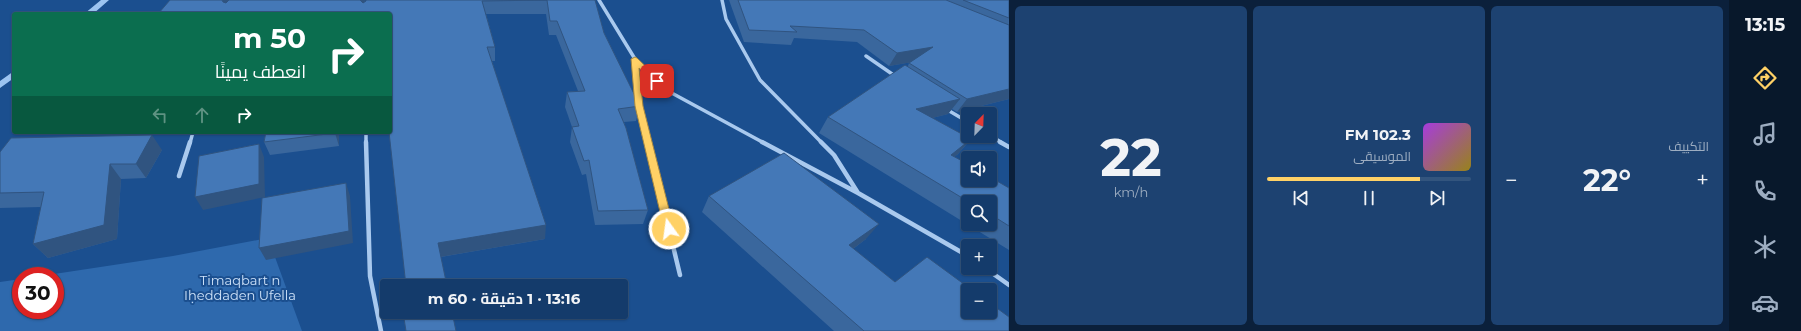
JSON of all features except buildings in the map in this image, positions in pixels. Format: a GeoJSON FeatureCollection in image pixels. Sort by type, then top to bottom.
{"type":"FeatureCollection","features":[{"type":"Feature","properties":{"kind":"street"},"geometry":{"type":"LineString","coordinates":[[599,0],[635,59],[668,91],[858,193],[961,252]]}},
{"type":"Feature","properties":{"kind":"street"},"geometry":{"type":"LineString","coordinates":[[722,0],[726,19],[760,80],[834,155],[858,193]]}},
{"type":"Feature","properties":{"kind":"street"},"geometry":{"type":"LineString","coordinates":[[866,56],[899,78]]}},
{"type":"Feature","properties":{"kind":"street"},"geometry":{"type":"LineString","coordinates":[[635,59],[639,106],[680,275]]}},
{"type":"Feature","properties":{"kind":"street"},"geometry":{"type":"LineString","coordinates":[[939,105],[961,118]]}},
{"type":"Feature","properties":{"kind":"street"},"geometry":{"type":"LineString","coordinates":[[179,176],[192,134]]}},
{"type":"Feature","properties":{"kind":"street"},"geometry":{"type":"LineString","coordinates":[[366,134],[370,276],[381,331]]}},
{"type":"Feature","properties":{"kind":"street"},"geometry":{"type":"LineString","coordinates":[[997,140],[1009,147]]}},
{"type":"Feature","properties":{"kind":"street"},"geometry":{"type":"LineString","coordinates":[[995,275],[1009,285]]}},
{"type":"Feature","properties":{"kind":"green space","name":"Timaqbart n Iḥeddaden Ufella"},"geometry":{"type":"Polygon","coordinates":[[[268,238],[302,331],[0,331],[0,282],[12,280],[12,319],[64,319],[64,273],[173,256],[268,238]]]}},
{"type":"Feature","properties":{"kind":"waterway"},"geometry":{"type":"LineString","coordinates":[[90,12],[105,0]]}},
{"type":"Feature","properties":{"kind":"waterway"},"geometry":{"type":"LineString","coordinates":[[0,85],[12,76]]}},
{"type":"Feature","properties":{"kind":"route"},"geometry":{"type":"LineString","coordinates":[[657,81],[635,59],[639,106],[669,229]]}}]}
